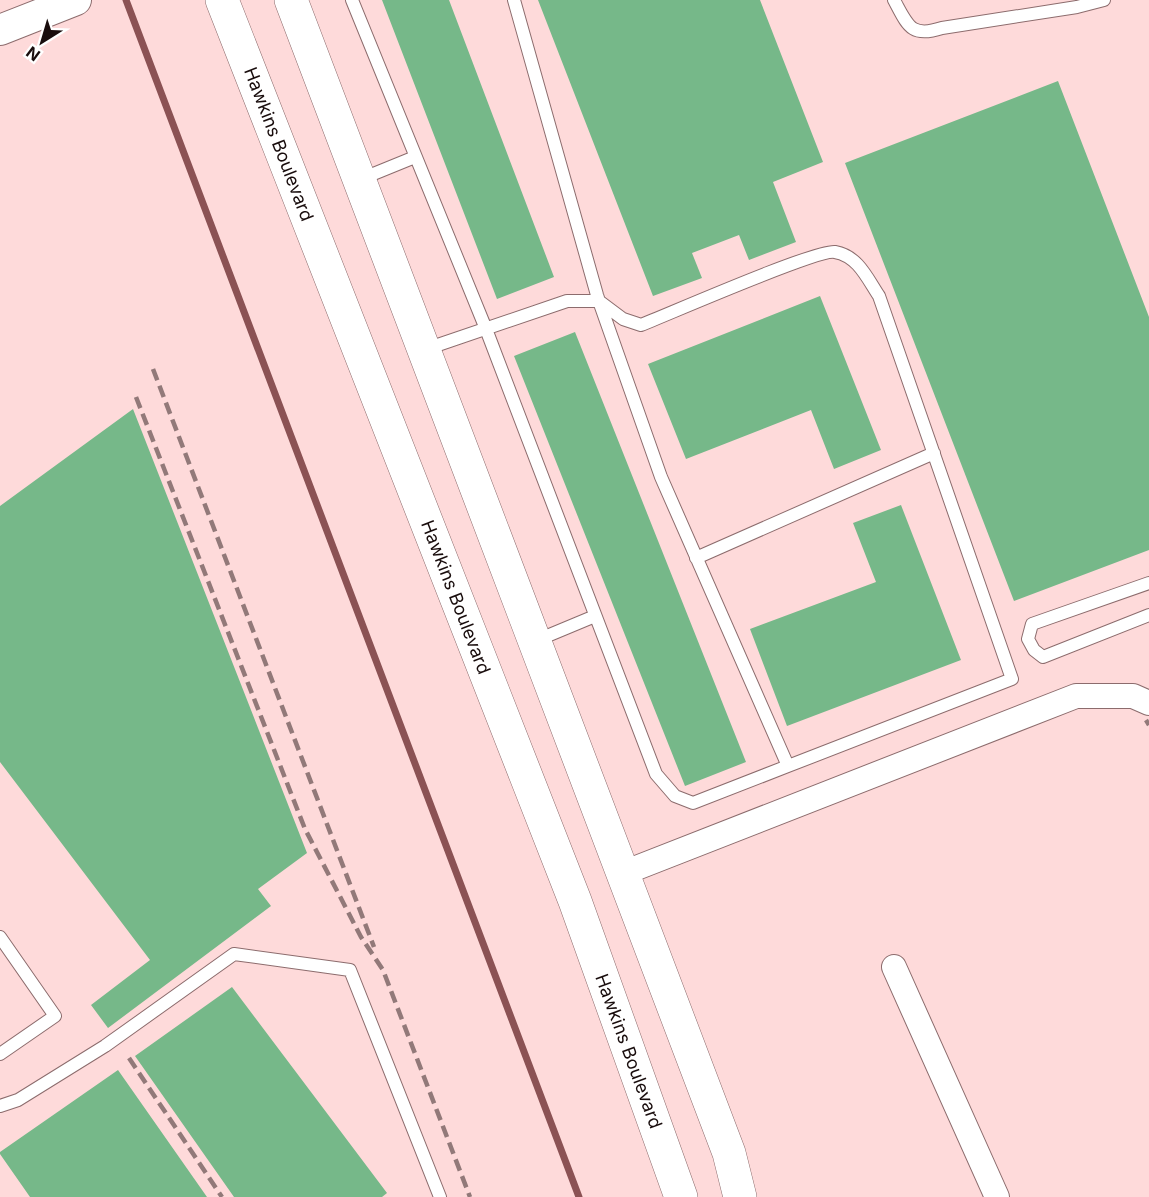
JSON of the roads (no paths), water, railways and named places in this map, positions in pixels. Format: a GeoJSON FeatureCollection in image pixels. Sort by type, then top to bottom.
{"type":"FeatureCollection","features":[{"type":"Feature","properties":{"kind":"main road","name":"Hawkins Boulevard"},"geometry":{"type":"LineString","coordinates":[[222,0],[575,901],[681,1197]]}},
{"type":"Feature","properties":{"kind":"main road"},"geometry":{"type":"LineString","coordinates":[[291,0],[621,874],[729,1153],[740,1197]]}},
{"type":"Feature","properties":{"kind":"main road"},"geometry":{"type":"LineString","coordinates":[[575,901],[621,874]]}},
{"type":"Feature","properties":{"kind":"street"},"geometry":{"type":"LineString","coordinates":[[0,30],[76,0]]}},
{"type":"Feature","properties":{"kind":"street"},"geometry":{"type":"LineString","coordinates":[[621,874],[1076,696],[1133,696],[1149,703]]}},
{"type":"Feature","properties":{"kind":"street"},"geometry":{"type":"LineString","coordinates":[[894,967],[997,1197]]}},
{"type":"Feature","properties":{"kind":"lane"},"geometry":{"type":"LineString","coordinates":[[352,0],[486,329],[656,774],[675,796],[693,803],[1012,679],[879,296],[854,259],[833,251],[788,266],[641,325],[623,319],[599,301],[567,302],[486,329],[423,350]]}},
{"type":"Feature","properties":{"kind":"lane"},"geometry":{"type":"LineString","coordinates":[[514,0],[599,301],[661,477],[788,766]]}},
{"type":"Feature","properties":{"kind":"lane"},"geometry":{"type":"LineString","coordinates":[[894,0],[907,24],[917,32],[925,33],[942,28],[1077,8],[1104,0]]}},
{"type":"Feature","properties":{"kind":"lane"},"geometry":{"type":"LineString","coordinates":[[359,180],[415,157]]}},
{"type":"Feature","properties":{"kind":"lane"},"geometry":{"type":"LineString","coordinates":[[696,558],[934,453]]}},
{"type":"Feature","properties":{"kind":"lane"},"geometry":{"type":"LineString","coordinates":[[1149,583],[1032,624],[1028,639],[1034,650],[1043,657],[1149,615]]}},
{"type":"Feature","properties":{"kind":"lane"},"geometry":{"type":"LineString","coordinates":[[533,642],[595,616]]}},
{"type":"Feature","properties":{"kind":"lane"},"geometry":{"type":"LineString","coordinates":[[0,937],[55,1016],[0,1054]]}},
{"type":"Feature","properties":{"kind":"lane"},"geometry":{"type":"LineString","coordinates":[[0,1106],[18,1100],[105,1046],[234,954],[350,970],[440,1197]]}},
{"type":"Feature","properties":{"kind":"waterway"},"geometry":{"type":"LineString","coordinates":[[126,0],[579,1197]]}},
{"type":"Feature","properties":{"kind":"railway"},"geometry":{"type":"LineString","coordinates":[[153,369],[374,947]]}},
{"type":"Feature","properties":{"kind":"railway"},"geometry":{"type":"LineString","coordinates":[[136,397],[305,829],[361,937],[383,970],[470,1197]]}},
{"type":"Feature","properties":{"kind":"railway"},"geometry":{"type":"LineString","coordinates":[[1146,720],[1149,725]]}},
{"type":"Feature","properties":{"kind":"railway"},"geometry":{"type":"LineString","coordinates":[[129,1058],[222,1197]]}}]}
